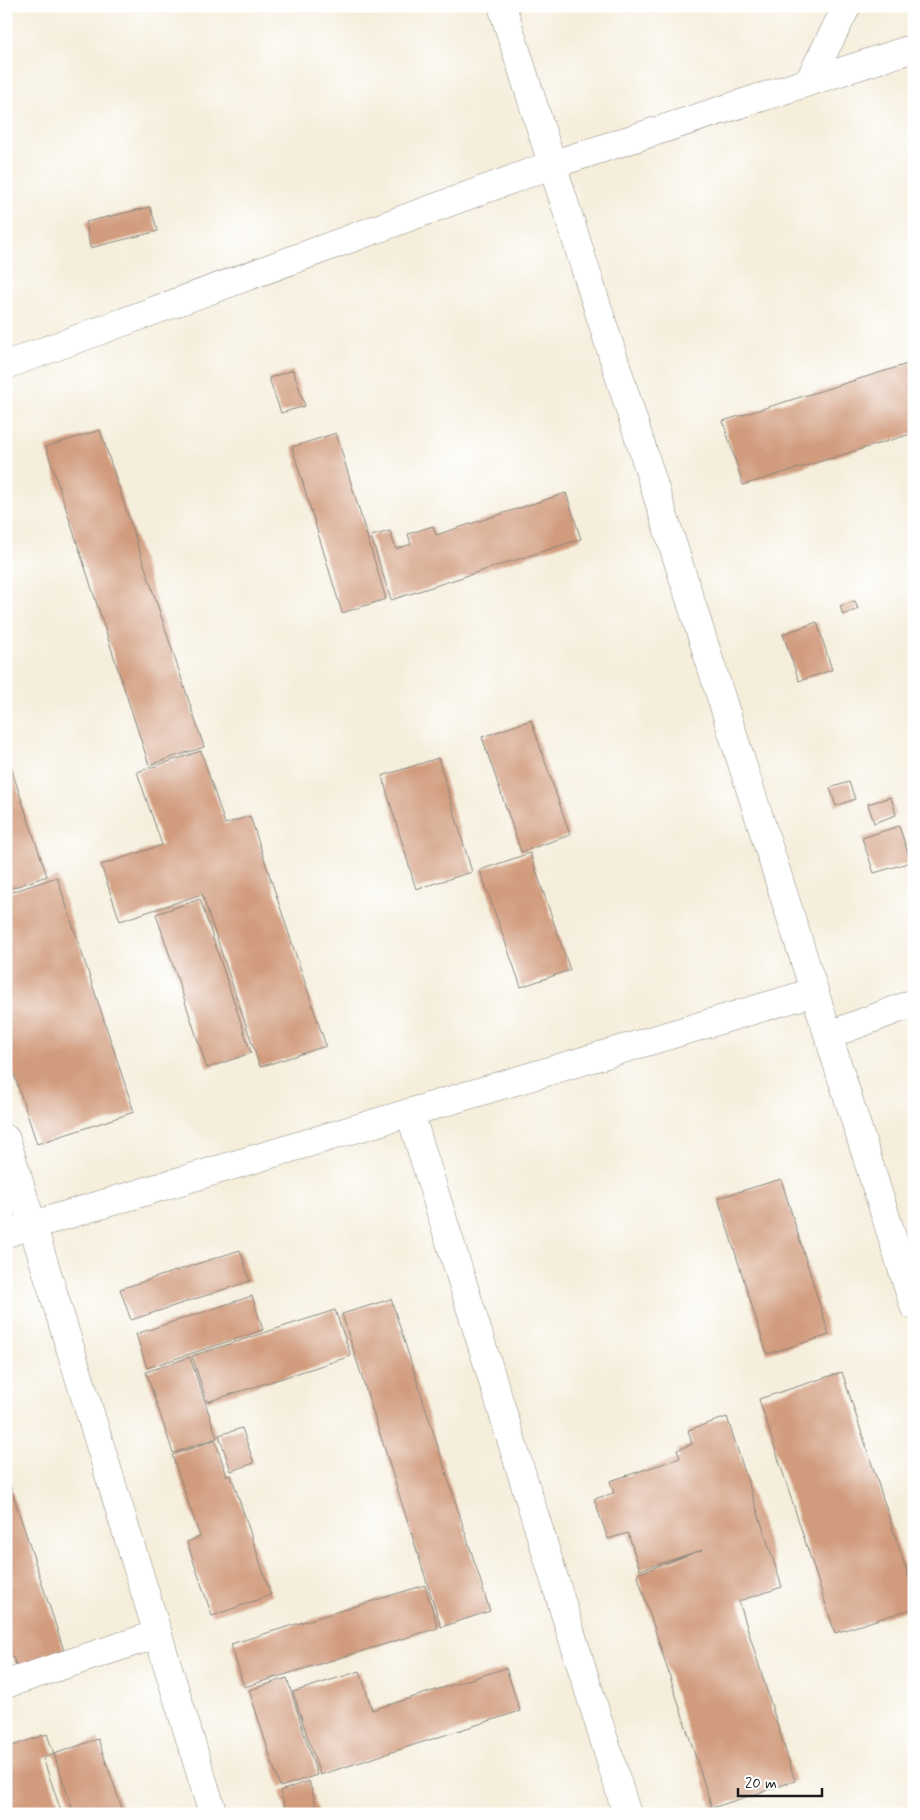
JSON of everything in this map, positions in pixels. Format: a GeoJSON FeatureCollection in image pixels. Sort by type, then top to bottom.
{"type":"FeatureCollection","features":[{"type":"Feature","properties":{"kind":"street"},"geometry":{"type":"LineString","coordinates":[[502,6],[914,1306]]}},
{"type":"Feature","properties":{"kind":"street"},"geometry":{"type":"LineString","coordinates":[[808,81],[847,6]]}},
{"type":"Feature","properties":{"kind":"street"},"geometry":{"type":"LineString","coordinates":[[6,366],[551,165],[914,48]]}},
{"type":"Feature","properties":{"kind":"street"},"geometry":{"type":"LineString","coordinates":[[6,1233],[814,992]]}},
{"type":"Feature","properties":{"kind":"street"},"geometry":{"type":"LineString","coordinates":[[829,1035],[914,1003]]}},
{"type":"Feature","properties":{"kind":"street"},"geometry":{"type":"LineString","coordinates":[[410,1113],[627,1814]]}},
{"type":"Feature","properties":{"kind":"street"},"geometry":{"type":"LineString","coordinates":[[6,1138],[213,1814]]}},
{"type":"Feature","properties":{"kind":"street"},"geometry":{"type":"LineString","coordinates":[[6,1684],[158,1634]]}},
{"type":"Feature","properties":{"kind":"building"},"geometry":{"type":"Polygon","coordinates":[[[150,207],[158,231],[90,248],[86,222],[150,207]]]}},
{"type":"Feature","properties":{"kind":"building"},"geometry":{"type":"Polygon","coordinates":[[[914,362],[914,433],[743,485],[723,421],[914,362]]]}},
{"type":"Feature","properties":{"kind":"building"},"geometry":{"type":"Polygon","coordinates":[[[293,370],[305,406],[281,413],[269,378],[293,370]]]}},
{"type":"Feature","properties":{"kind":"building"},"geometry":{"type":"Polygon","coordinates":[[[100,430],[204,747],[149,765],[46,447],[100,430]]]}},
{"type":"Feature","properties":{"kind":"building"},"geometry":{"type":"Polygon","coordinates":[[[336,433],[386,599],[342,613],[292,447],[336,433]]]}},
{"type":"Feature","properties":{"kind":"building"},"geometry":{"type":"Polygon","coordinates":[[[566,493],[581,539],[391,600],[371,536],[390,531],[396,549],[411,544],[408,534],[433,526],[436,535],[566,493]]]}},
{"type":"Feature","properties":{"kind":"building"},"geometry":{"type":"Polygon","coordinates":[[[855,601],[858,609],[843,615],[840,606],[855,601]]]}},
{"type":"Feature","properties":{"kind":"building"},"geometry":{"type":"Polygon","coordinates":[[[817,622],[832,670],[799,681],[783,634],[817,622]]]}},
{"type":"Feature","properties":{"kind":"building"},"geometry":{"type":"Polygon","coordinates":[[[531,720],[570,835],[521,852],[482,737],[531,720]]]}},
{"type":"Feature","properties":{"kind":"building"},"geometry":{"type":"Polygon","coordinates":[[[201,751],[225,824],[250,816],[326,1046],[260,1067],[202,894],[120,921],[101,865],[162,845],[137,772],[201,751]]]}},
{"type":"Feature","properties":{"kind":"building"},"geometry":{"type":"Polygon","coordinates":[[[6,753],[47,876],[6,890],[6,753]]]}},
{"type":"Feature","properties":{"kind":"building"},"geometry":{"type":"Polygon","coordinates":[[[438,758],[472,872],[416,889],[382,776],[438,758]]]}},
{"type":"Feature","properties":{"kind":"building"},"geometry":{"type":"Polygon","coordinates":[[[849,782],[855,799],[836,806],[830,788],[849,782]]]}},
{"type":"Feature","properties":{"kind":"building"},"geometry":{"type":"Polygon","coordinates":[[[891,797],[896,815],[874,823],[868,804],[891,797]]]}},
{"type":"Feature","properties":{"kind":"building"},"geometry":{"type":"Polygon","coordinates":[[[899,826],[911,862],[874,873],[862,838],[899,826]]]}},
{"type":"Feature","properties":{"kind":"building"},"geometry":{"type":"Polygon","coordinates":[[[530,853],[570,970],[521,987],[480,870],[530,853]]]}},
{"type":"Feature","properties":{"kind":"building"},"geometry":{"type":"Polygon","coordinates":[[[57,877],[134,1112],[37,1144],[6,1050],[6,894],[57,877]]]}},
{"type":"Feature","properties":{"kind":"building"},"geometry":{"type":"Polygon","coordinates":[[[200,899],[251,1053],[207,1068],[156,914],[200,899]]]}},
{"type":"Feature","properties":{"kind":"building"},"geometry":{"type":"Polygon","coordinates":[[[914,1052],[914,1065],[913,1065],[910,1053],[914,1052]]]}},
{"type":"Feature","properties":{"kind":"building"},"geometry":{"type":"Polygon","coordinates":[[[781,1179],[829,1335],[767,1354],[718,1198],[781,1179]]]}},
{"type":"Feature","properties":{"kind":"building"},"geometry":{"type":"Polygon","coordinates":[[[240,1250],[250,1281],[131,1320],[120,1289],[240,1250]]]}},
{"type":"Feature","properties":{"kind":"building"},"geometry":{"type":"Polygon","coordinates":[[[252,1296],[263,1330],[147,1368],[136,1334],[252,1296]]]}},
{"type":"Feature","properties":{"kind":"building"},"geometry":{"type":"Polygon","coordinates":[[[391,1299],[490,1611],[441,1627],[342,1314],[391,1299]]]}},
{"type":"Feature","properties":{"kind":"building"},"geometry":{"type":"Polygon","coordinates":[[[335,1310],[351,1356],[207,1402],[192,1356],[335,1310]]]}},
{"type":"Feature","properties":{"kind":"building"},"geometry":{"type":"Polygon","coordinates":[[[190,1357],[217,1438],[173,1453],[146,1372],[190,1357]]]}},
{"type":"Feature","properties":{"kind":"building"},"geometry":{"type":"Polygon","coordinates":[[[842,1372],[914,1594],[914,1608],[835,1633],[759,1399],[842,1372]]]}},
{"type":"Feature","properties":{"kind":"building"},"geometry":{"type":"Polygon","coordinates":[[[727,1417],[782,1587],[739,1601],[795,1781],[712,1808],[637,1574],[702,1550],[640,1570],[628,1533],[608,1539],[594,1499],[614,1493],[610,1481],[680,1458],[677,1450],[692,1444],[688,1430],[727,1417]]]}},
{"type":"Feature","properties":{"kind":"building"},"geometry":{"type":"Polygon","coordinates":[[[242,1428],[254,1463],[231,1471],[219,1435],[242,1428]]]}},
{"type":"Feature","properties":{"kind":"building"},"geometry":{"type":"Polygon","coordinates":[[[215,1440],[227,1476],[231,1475],[271,1595],[212,1616],[187,1542],[200,1537],[172,1455],[215,1440]]]}},
{"type":"Feature","properties":{"kind":"building"},"geometry":{"type":"Polygon","coordinates":[[[7,1476],[66,1657],[19,1673],[13,1657],[6,1659],[7,1476]]]}},
{"type":"Feature","properties":{"kind":"building"},"geometry":{"type":"Polygon","coordinates":[[[425,1585],[438,1628],[244,1687],[231,1644],[425,1585]]]}},
{"type":"Feature","properties":{"kind":"building"},"geometry":{"type":"Polygon","coordinates":[[[506,1668],[520,1711],[320,1775],[293,1692],[360,1671],[372,1710],[506,1668]]]}},
{"type":"Feature","properties":{"kind":"building"},"geometry":{"type":"Polygon","coordinates":[[[287,1678],[317,1775],[280,1787],[249,1690],[287,1678]]]}},
{"type":"Feature","properties":{"kind":"building"},"geometry":{"type":"Polygon","coordinates":[[[47,1734],[54,1754],[43,1758],[62,1814],[9,1814],[6,1805],[6,1764],[10,1762],[6,1748],[47,1734]]]}},
{"type":"Feature","properties":{"kind":"building"},"geometry":{"type":"Polygon","coordinates":[[[98,1739],[124,1814],[74,1814],[54,1754],[98,1739]]]}},
{"type":"Feature","properties":{"kind":"building"},"geometry":{"type":"Polygon","coordinates":[[[309,1781],[319,1814],[287,1814],[280,1791],[309,1781]]]}}]}
